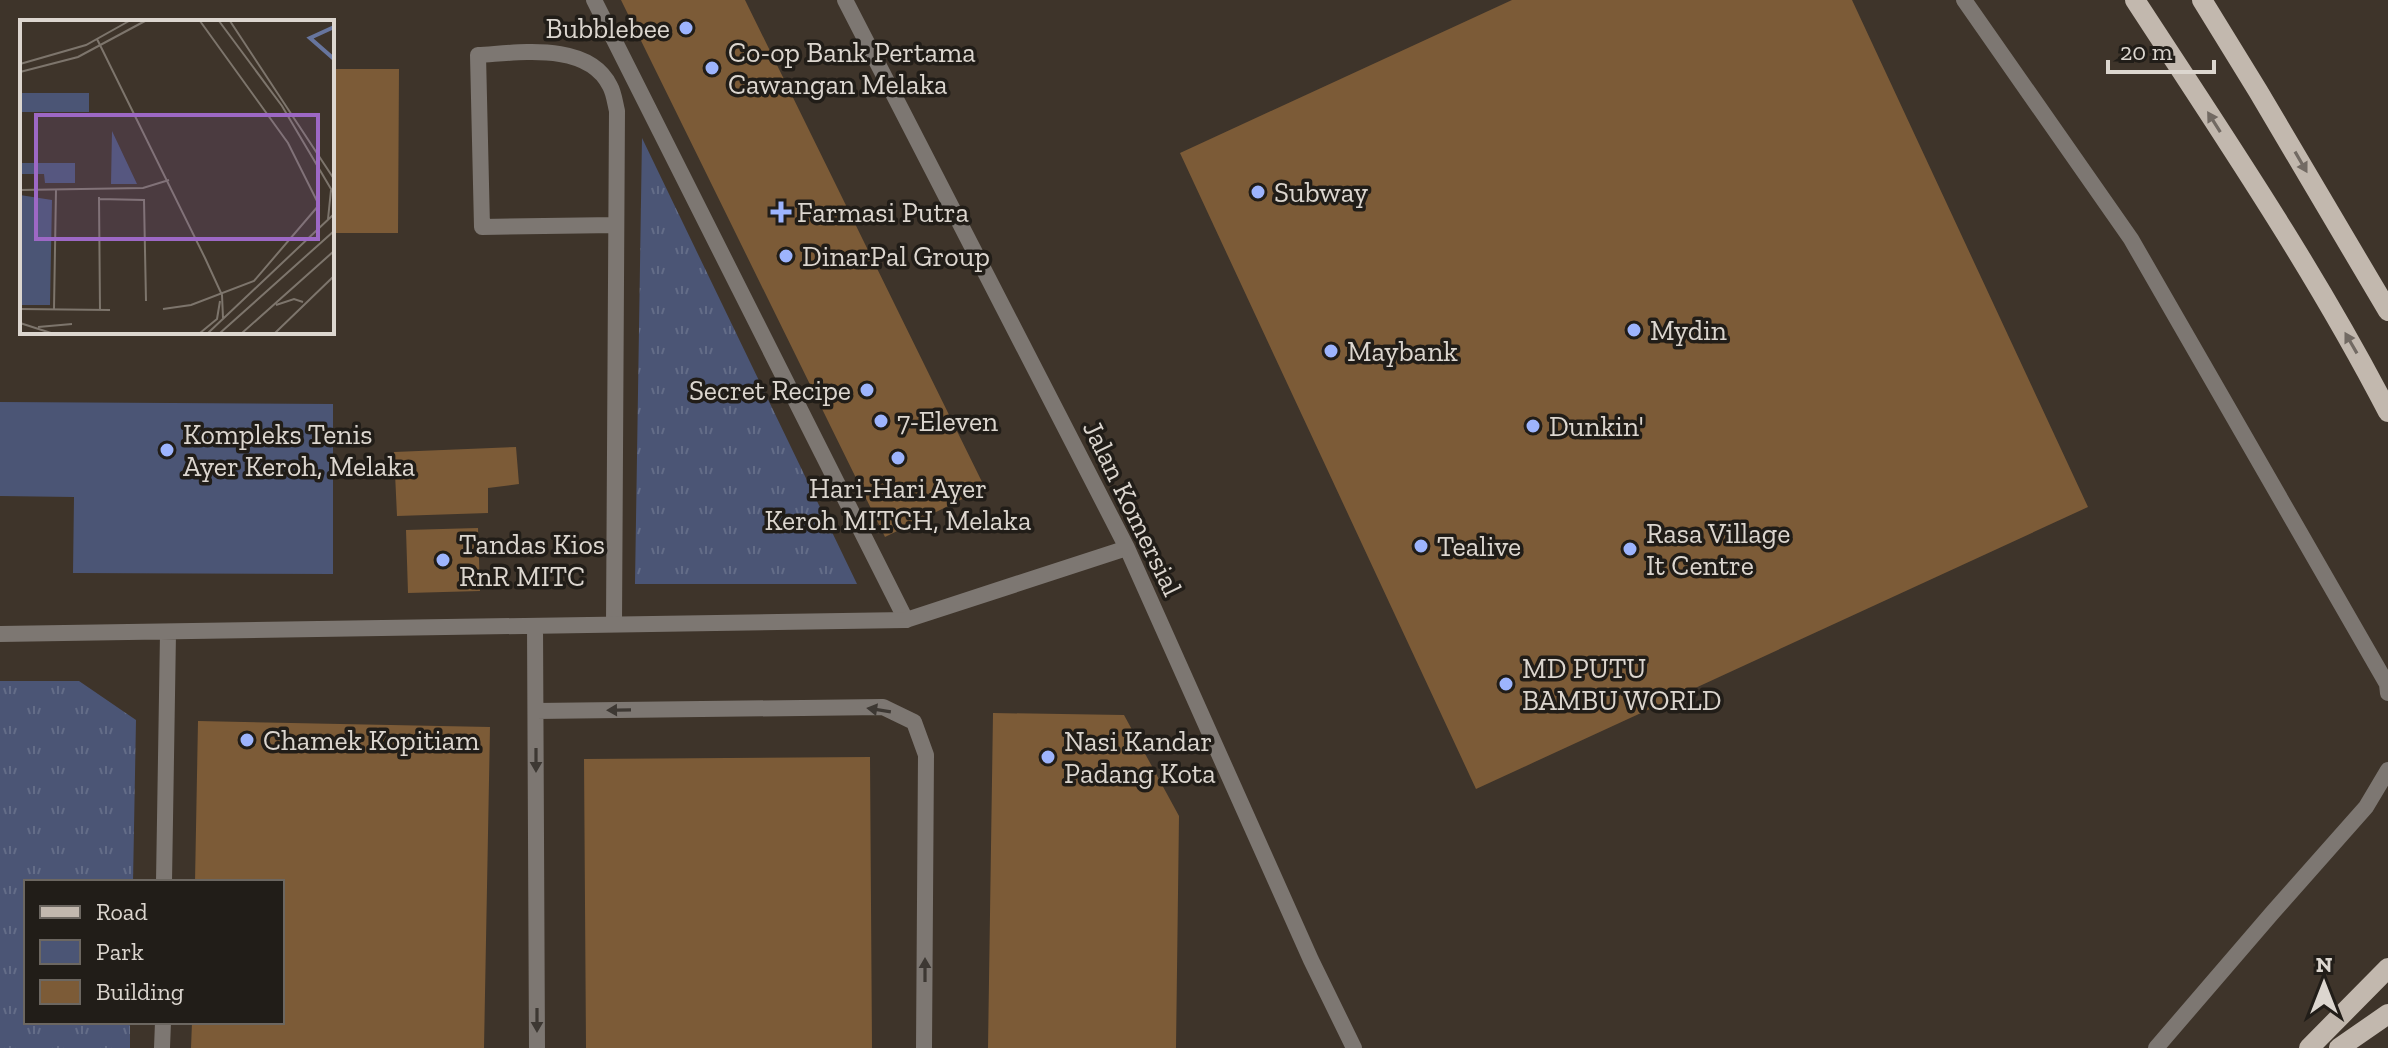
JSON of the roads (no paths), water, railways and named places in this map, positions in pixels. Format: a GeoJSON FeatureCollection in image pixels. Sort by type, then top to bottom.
{"type":"FeatureCollection","features":[{"type":"Feature","properties":{"kind":"main road"},"geometry":{"type":"LineString","coordinates":[[2135,0],[2354,346],[2388,412]]}},
{"type":"Feature","properties":{"kind":"main road"},"geometry":{"type":"LineString","coordinates":[[2202,0],[2388,311]]}},
{"type":"Feature","properties":{"kind":"main road"},"geometry":{"type":"LineString","coordinates":[[2309,1048],[2388,968]]}},
{"type":"Feature","properties":{"kind":"main road"},"geometry":{"type":"LineString","coordinates":[[2339,1048],[2388,1014]]}},
{"type":"Feature","properties":{"kind":"street"},"geometry":{"type":"LineString","coordinates":[[594,0],[906,620]]}},
{"type":"Feature","properties":{"kind":"street","name":"Jalan Komersial"},"geometry":{"type":"LineString","coordinates":[[845,0],[1127,548],[1311,960],[1354,1048]]}},
{"type":"Feature","properties":{"kind":"street"},"geometry":{"type":"LineString","coordinates":[[1964,0],[2131,239],[2387,684],[2388,693]]}},
{"type":"Feature","properties":{"kind":"street"},"geometry":{"type":"LineString","coordinates":[[614,624],[617,111],[610,85],[596,69],[580,59],[549,52],[478,55],[482,227],[616,225]]}},
{"type":"Feature","properties":{"kind":"street"},"geometry":{"type":"LineString","coordinates":[[0,634],[906,620],[1127,548]]}},
{"type":"Feature","properties":{"kind":"street"},"geometry":{"type":"LineString","coordinates":[[535,626],[537,1048]]}},
{"type":"Feature","properties":{"kind":"street"},"geometry":{"type":"LineString","coordinates":[[164,880],[168,633]]}},
{"type":"Feature","properties":{"kind":"street"},"geometry":{"type":"LineString","coordinates":[[536,711],[883,707],[914,722],[926,755],[924,1048]]}},
{"type":"Feature","properties":{"kind":"street"},"geometry":{"type":"LineString","coordinates":[[2156,1048],[2366,807],[2388,770]]}},
{"type":"Feature","properties":{"kind":"street"},"geometry":{"type":"LineString","coordinates":[[162,1048],[163,1024]]}},
{"type":"Feature","properties":{"kind":"place","name":"Bubblebee"},"geometry":{"type":"Point","coordinates":[686,28]}},
{"type":"Feature","properties":{"kind":"place","name":"Co-op Bank Pertama Cawangan Melaka"},"geometry":{"type":"Point","coordinates":[712,68]}},
{"type":"Feature","properties":{"kind":"place","name":"Subway"},"geometry":{"type":"Point","coordinates":[1258,192]}},
{"type":"Feature","properties":{"kind":"place","name":"Farmasi Putra"},"geometry":{"type":"Point","coordinates":[781,212]}},
{"type":"Feature","properties":{"kind":"place","name":"DinarPal Group"},"geometry":{"type":"Point","coordinates":[786,256]}},
{"type":"Feature","properties":{"kind":"place","name":"Mydin"},"geometry":{"type":"Point","coordinates":[1634,330]}},
{"type":"Feature","properties":{"kind":"place","name":"Maybank"},"geometry":{"type":"Point","coordinates":[1331,351]}},
{"type":"Feature","properties":{"kind":"place","name":"Secret Recipe"},"geometry":{"type":"Point","coordinates":[867,390]}},
{"type":"Feature","properties":{"kind":"place","name":"7-Eleven"},"geometry":{"type":"Point","coordinates":[881,421]}},
{"type":"Feature","properties":{"kind":"place","name":"Dunkin'"},"geometry":{"type":"Point","coordinates":[1533,426]}},
{"type":"Feature","properties":{"kind":"place","name":"Kompleks Tenis Ayer Keroh, Melaka"},"geometry":{"type":"Point","coordinates":[167,450]}},
{"type":"Feature","properties":{"kind":"place","name":"Hari-Hari Ayer Keroh MITCH, Melaka"},"geometry":{"type":"Point","coordinates":[898,458]}},
{"type":"Feature","properties":{"kind":"place","name":"Tealive"},"geometry":{"type":"Point","coordinates":[1421,546]}},
{"type":"Feature","properties":{"kind":"place","name":"Rasa Village It Centre"},"geometry":{"type":"Point","coordinates":[1630,549]}},
{"type":"Feature","properties":{"kind":"place","name":"Tandas Kios RnR MITC"},"geometry":{"type":"Point","coordinates":[443,560]}},
{"type":"Feature","properties":{"kind":"place","name":"MD PUTU BAMBU WORLD"},"geometry":{"type":"Point","coordinates":[1506,684]}},
{"type":"Feature","properties":{"kind":"place","name":"Chamek Kopitiam"},"geometry":{"type":"Point","coordinates":[247,740]}},
{"type":"Feature","properties":{"kind":"place","name":"Nasi Kandar Padang Kota"},"geometry":{"type":"Point","coordinates":[1048,757]}}]}
